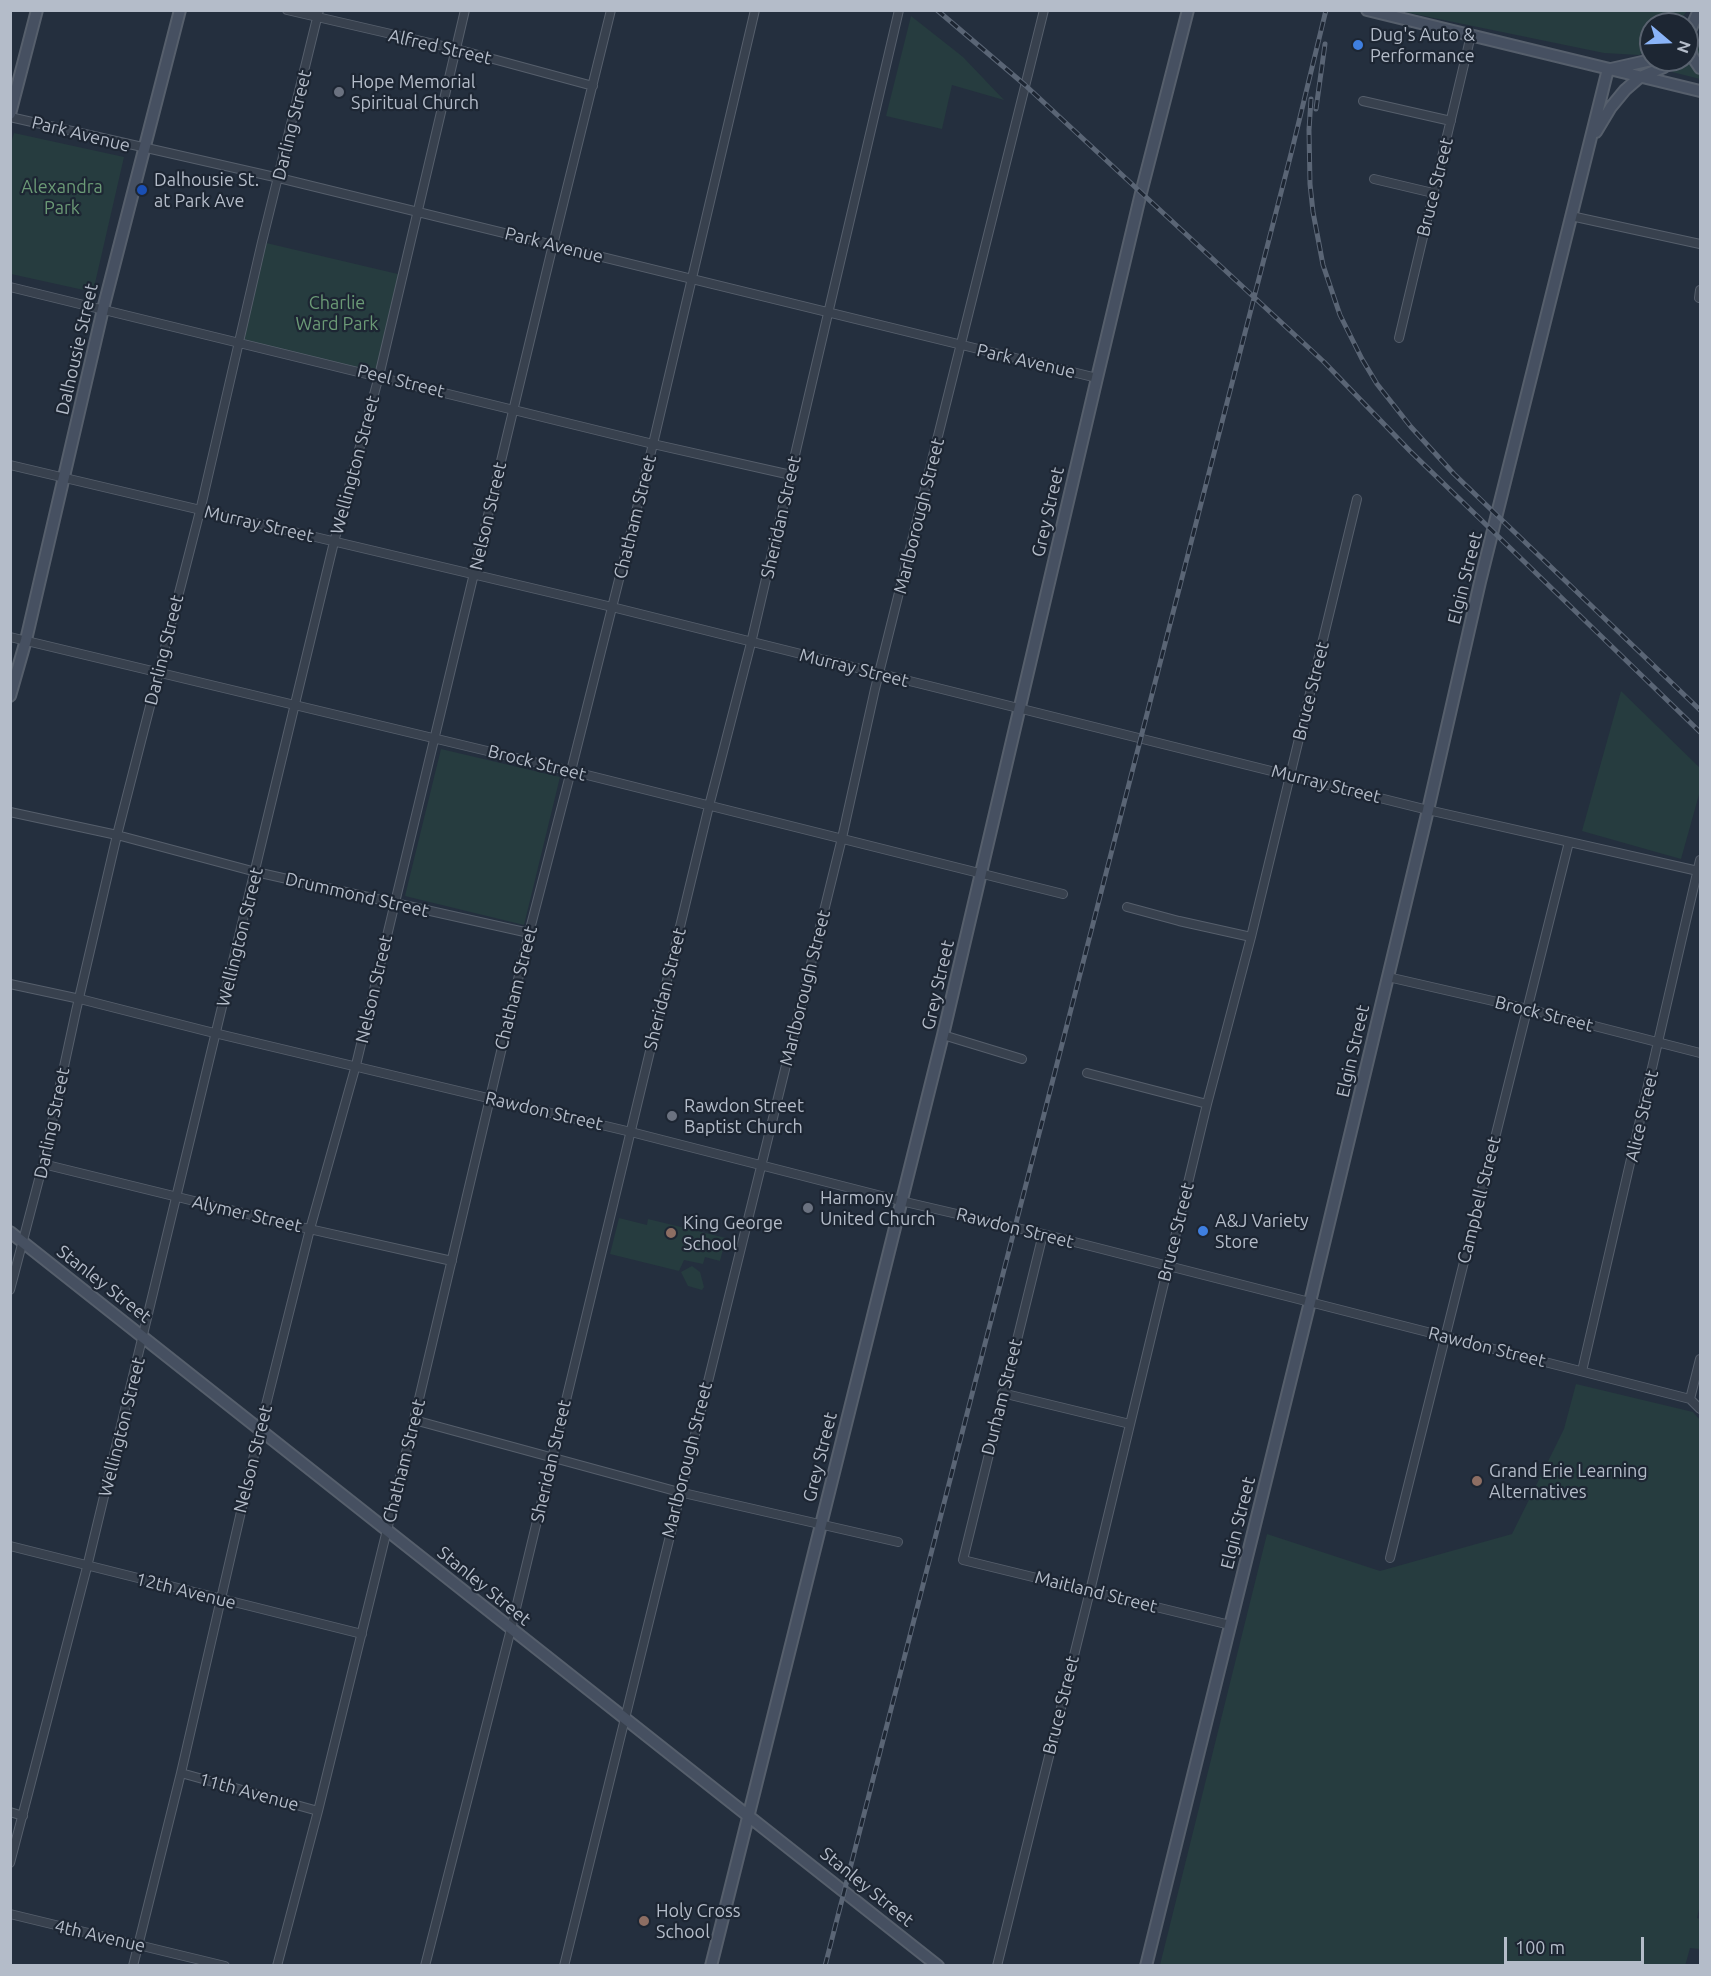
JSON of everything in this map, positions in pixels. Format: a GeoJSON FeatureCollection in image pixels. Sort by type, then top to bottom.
{"type":"FeatureCollection","features":[{"type":"Feature","properties":{"kind":"street"},"geometry":{"type":"LineString","coordinates":[[10,116],[37,10]]}},
{"type":"Feature","properties":{"kind":"street","name":"Dalhousie Street"},"geometry":{"type":"LineString","coordinates":[[10,696],[26,640],[103,309],[180,10]]}},
{"type":"Feature","properties":{"kind":"street","name":"Alfred Street"},"geometry":{"type":"LineString","coordinates":[[287,10],[318,14],[593,86]]}},
{"type":"Feature","properties":{"kind":"street","name":"Wellington Street"},"geometry":{"type":"LineString","coordinates":[[10,1863],[144,1336],[334,542],[378,376],[465,10]]}},
{"type":"Feature","properties":{"kind":"street","name":"Nelson Street"},"geometry":{"type":"LineString","coordinates":[[133,1965],[260,1429],[310,1229],[356,1065],[433,738],[611,10]]}},
{"type":"Feature","properties":{"kind":"street","name":"Chatham Street"},"geometry":{"type":"LineString","coordinates":[[277,1965],[362,1634],[529,933],[572,771],[653,444],[755,10]]}},
{"type":"Feature","properties":{"kind":"street","name":"Sheridan Street"},"geometry":{"type":"LineString","coordinates":[[425,1965],[511,1629],[709,806],[792,475],[899,10]]}},
{"type":"Feature","properties":{"kind":"street","name":"Marlborough Street"},"geometry":{"type":"LineString","coordinates":[[564,1965],[842,838],[879,674],[1044,10]]}},
{"type":"Feature","properties":{"kind":"street","name":"Grey Street"},"geometry":{"type":"LineString","coordinates":[[711,1965],[944,1035],[1141,193],[1188,10]]}},
{"type":"Feature","properties":{"kind":"street"},"geometry":{"type":"LineString","coordinates":[[1367,10],[1701,91]]}},
{"type":"Feature","properties":{"kind":"street","name":"Darling Street"},"geometry":{"type":"LineString","coordinates":[[10,1290],[44,1164],[117,835],[200,511],[262,242],[318,14]]}},
{"type":"Feature","properties":{"kind":"street","name":"Bruce Street"},"geometry":{"type":"LineString","coordinates":[[1399,338],[1471,35]]}},
{"type":"Feature","properties":{"kind":"street"},"geometry":{"type":"LineString","coordinates":[[1608,69],[1639,63]]}},
{"type":"Feature","properties":{"kind":"street","name":"Elgin Street"},"geometry":{"type":"LineString","coordinates":[[1146,1965],[1310,1302],[1480,582],[1608,69]]}},
{"type":"Feature","properties":{"kind":"street","name":"Elgin Street"},"geometry":{"type":"LineString","coordinates":[[1589,143],[1611,107],[1625,90],[1640,77],[1652,72]]}},
{"type":"Feature","properties":{"kind":"street"},"geometry":{"type":"LineString","coordinates":[[1363,101],[1450,121]]}},
{"type":"Feature","properties":{"kind":"street","name":"Park Avenue"},"geometry":{"type":"LineString","coordinates":[[10,116],[553,244],[1097,378]]}},
{"type":"Feature","properties":{"kind":"street"},"geometry":{"type":"LineString","coordinates":[[1374,179],[1432,193]]}},
{"type":"Feature","properties":{"kind":"street"},"geometry":{"type":"LineString","coordinates":[[1571,216],[1701,244]]}},
{"type":"Feature","properties":{"kind":"street","name":"Peel Street"},"geometry":{"type":"LineString","coordinates":[[10,287],[653,444],[792,475]]}},
{"type":"Feature","properties":{"kind":"street","name":"Murray Street"},"geometry":{"type":"LineString","coordinates":[[10,465],[612,607],[1428,810],[1698,871]]}},
{"type":"Feature","properties":{"kind":"street","name":"Bruce Street"},"geometry":{"type":"LineString","coordinates":[[997,1965],[1357,499]]}},
{"type":"Feature","properties":{"kind":"street","name":"Brock Street"},"geometry":{"type":"LineString","coordinates":[[10,637],[572,771],[1063,894]]}},
{"type":"Feature","properties":{"kind":"street","name":"Drummond Street"},"geometry":{"type":"LineString","coordinates":[[10,812],[117,835],[256,872],[529,933]]}},
{"type":"Feature","properties":{"kind":"street","name":"Campbell Street"},"geometry":{"type":"LineString","coordinates":[[1390,1558],[1569,842]]}},
{"type":"Feature","properties":{"kind":"street","name":"Alice Street"},"geometry":{"type":"LineString","coordinates":[[1582,1371],[1701,860]]}},
{"type":"Feature","properties":{"kind":"street"},"geometry":{"type":"LineString","coordinates":[[1127,907],[1251,937]]}},
{"type":"Feature","properties":{"kind":"street","name":"Brock Street"},"geometry":{"type":"LineString","coordinates":[[1388,977],[1528,1009],[1701,1053]]}},
{"type":"Feature","properties":{"kind":"street","name":"Rawdon Street"},"geometry":{"type":"LineString","coordinates":[[10,984],[356,1065],[1043,1234],[1690,1399],[1701,1409]]}},
{"type":"Feature","properties":{"kind":"street"},"geometry":{"type":"LineString","coordinates":[[944,1035],[1022,1059]]}},
{"type":"Feature","properties":{"kind":"street"},"geometry":{"type":"LineString","coordinates":[[1087,1073],[1207,1104]]}},
{"type":"Feature","properties":{"kind":"street","name":"Alymer Street"},"geometry":{"type":"LineString","coordinates":[[44,1164],[452,1261]]}},
{"type":"Feature","properties":{"kind":"street","name":"Stanley Street"},"geometry":{"type":"LineString","coordinates":[[10,1232],[938,1965]]}},
{"type":"Feature","properties":{"kind":"street","name":"Durham Street"},"geometry":{"type":"LineString","coordinates":[[963,1560],[1002,1393],[1043,1234]]}},
{"type":"Feature","properties":{"kind":"street"},"geometry":{"type":"LineString","coordinates":[[1690,1399],[1701,1359]]}},
{"type":"Feature","properties":{"kind":"street"},"geometry":{"type":"LineString","coordinates":[[1002,1393],[1130,1424]]}},
{"type":"Feature","properties":{"kind":"street"},"geometry":{"type":"LineString","coordinates":[[414,1420],[679,1492],[898,1542]]}},
{"type":"Feature","properties":{"kind":"street","name":"12th Avenue"},"geometry":{"type":"LineString","coordinates":[[10,1546],[362,1634]]}},
{"type":"Feature","properties":{"kind":"street","name":"Maitland Street"},"geometry":{"type":"LineString","coordinates":[[963,1560],[1230,1625]]}},
{"type":"Feature","properties":{"kind":"street","name":"11th Avenue"},"geometry":{"type":"LineString","coordinates":[[180,1773],[318,1811]]}},
{"type":"Feature","properties":{"kind":"street"},"geometry":{"type":"LineString","coordinates":[[10,1812],[23,1816]]}},
{"type":"Feature","properties":{"kind":"street","name":"4th Avenue"},"geometry":{"type":"LineString","coordinates":[[10,1914],[225,1965]]}},
{"type":"Feature","properties":{"kind":"green space"},"geometry":{"type":"Polygon","coordinates":[[[1687,10],[1686,12],[1639,12],[1639,55],[1604,53],[1400,11],[1687,10]]]}},
{"type":"Feature","properties":{"kind":"green space"},"geometry":{"type":"Polygon","coordinates":[[[911,16],[963,57],[1004,100],[952,85],[942,129],[886,116],[911,16]]]}},
{"type":"Feature","properties":{"kind":"green space"},"geometry":{"type":"Polygon","coordinates":[[[1700,39],[1700,79],[1672,72],[1699,72],[1700,39]]]}},
{"type":"Feature","properties":{"kind":"green space","name":"Alexandra Park"},"geometry":{"type":"Polygon","coordinates":[[[14,133],[124,157],[93,292],[11,274],[10,147],[14,133]]]}},
{"type":"Feature","properties":{"kind":"green space","name":"Charlie Ward Park"},"geometry":{"type":"Polygon","coordinates":[[[262,242],[402,275],[379,376],[240,342],[262,242]]]}},
{"type":"Feature","properties":{"kind":"green space"},"geometry":{"type":"Polygon","coordinates":[[[1621,691],[1700,768],[1700,791],[1681,859],[1582,831],[1621,691]]]}},
{"type":"Feature","properties":{"kind":"green space"},"geometry":{"type":"Polygon","coordinates":[[[441,749],[560,777],[524,925],[405,896],[441,749]]]}},
{"type":"Feature","properties":{"kind":"green space"},"geometry":{"type":"Polygon","coordinates":[[[619,1218],[647,1225],[648,1219],[726,1238],[720,1261],[705,1257],[703,1264],[684,1260],[679,1271],[610,1254],[619,1218]]]}},
{"type":"Feature","properties":{"kind":"green space"},"geometry":{"type":"Polygon","coordinates":[[[692,1266],[700,1272],[704,1287],[702,1290],[688,1286],[681,1272],[692,1266]]]}},
{"type":"Feature","properties":{"kind":"green space"},"geometry":{"type":"Polygon","coordinates":[[[1576,1384],[1693,1412],[1700,1420],[1700,1905],[1697,1918],[1700,1919],[1700,1949],[1690,1948],[1685,1966],[1160,1965],[1267,1534],[1380,1571],[1512,1534],[1564,1429],[1576,1384]]]}},
{"type":"Feature","properties":{"kind":"railway"},"geometry":{"type":"LineString","coordinates":[[937,10],[1025,85],[1324,362],[1410,451],[1700,732]]}},
{"type":"Feature","properties":{"kind":"railway"},"geometry":{"type":"LineString","coordinates":[[825,1966],[1292,150],[1326,10]]}},
{"type":"Feature","properties":{"kind":"railway"},"geometry":{"type":"LineString","coordinates":[[1316,109],[1325,44]]}},
{"type":"Feature","properties":{"kind":"railway"},"geometry":{"type":"LineString","coordinates":[[1311,99],[1310,184],[1323,265],[1340,315],[1377,384],[1411,427],[1454,474],[1700,710]]}},
{"type":"Feature","properties":{"kind":"place","name":"Dug's Auto & Performance"},"geometry":{"type":"Point","coordinates":[1358,45]}},
{"type":"Feature","properties":{"kind":"place","name":"Hope Memorial Spiritual Church"},"geometry":{"type":"Point","coordinates":[339,92]}},
{"type":"Feature","properties":{"kind":"place","name":"Dalhousie St. at Park Ave"},"geometry":{"type":"Point","coordinates":[142,190]}},
{"type":"Feature","properties":{"kind":"place","name":"Rawdon Street Baptist Church"},"geometry":{"type":"Point","coordinates":[672,1116]}},
{"type":"Feature","properties":{"kind":"place","name":"Harmony United Church"},"geometry":{"type":"Point","coordinates":[808,1208]}},
{"type":"Feature","properties":{"kind":"place","name":"A&J Variety Store"},"geometry":{"type":"Point","coordinates":[1203,1231]}},
{"type":"Feature","properties":{"kind":"place","name":"King George School"},"geometry":{"type":"Point","coordinates":[671,1233]}},
{"type":"Feature","properties":{"kind":"place","name":"Grand Erie Learning Alternatives"},"geometry":{"type":"Point","coordinates":[1477,1481]}},
{"type":"Feature","properties":{"kind":"place","name":"Holy Cross School"},"geometry":{"type":"Point","coordinates":[644,1921]}}]}
